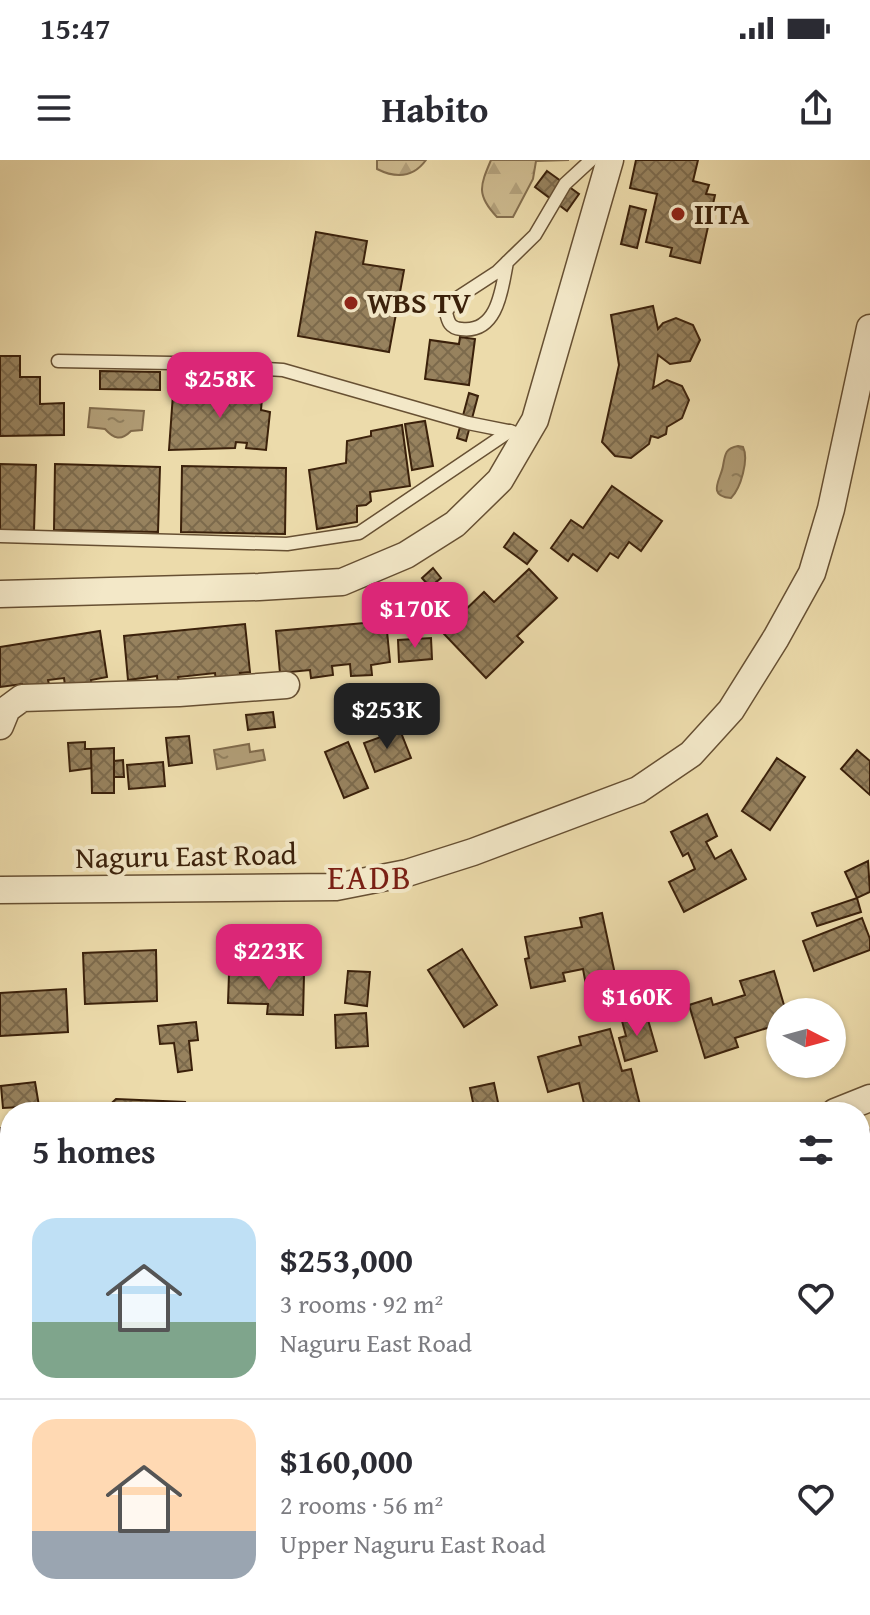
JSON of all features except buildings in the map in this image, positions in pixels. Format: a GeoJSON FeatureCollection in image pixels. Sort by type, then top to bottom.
{"type":"FeatureCollection","features":[{"type":"Feature","properties":{"kind":"street"},"geometry":{"type":"LineString","coordinates":[[0,594],[342,582],[406,555],[455,524],[500,480],[519,433],[610,160]]}},
{"type":"Feature","properties":{"kind":"street","name":"Naguru East Road"},"geometry":{"type":"LineString","coordinates":[[0,890],[336,887],[407,873],[473,852],[638,790],[691,754],[731,710],[812,573],[831,509],[870,328]]}},
{"type":"Feature","properties":{"kind":"street"},"geometry":{"type":"LineString","coordinates":[[0,726],[7,709],[22,698],[179,693],[286,685]]}},
{"type":"Feature","properties":{"kind":"lane"},"geometry":{"type":"LineString","coordinates":[[507,262],[491,318],[481,326],[467,330],[454,329],[448,323],[446,312],[454,300],[497,272],[507,262],[535,235],[565,184],[591,160]]}},
{"type":"Feature","properties":{"kind":"lane"},"geometry":{"type":"LineString","coordinates":[[58,361],[172,363],[283,370],[468,423],[519,433]]}},
{"type":"Feature","properties":{"kind":"lane"},"geometry":{"type":"LineString","coordinates":[[0,536],[287,544],[359,533],[519,433]]}},
{"type":"Feature","properties":{"kind":"green space"},"geometry":{"type":"Polygon","coordinates":[[[377,160],[426,160],[410,173],[397,175],[377,169],[377,160]]]}},
{"type":"Feature","properties":{"kind":"green space"},"geometry":{"type":"Polygon","coordinates":[[[491,160],[569,160],[536,161],[533,179],[513,217],[497,217],[482,190],[491,160]]]}},
{"type":"Feature","properties":{"kind":"water"},"geometry":{"type":"Polygon","coordinates":[[[90,408],[144,411],[142,430],[131,431],[118,438],[105,429],[88,427],[90,408]]]}},
{"type":"Feature","properties":{"kind":"water"},"geometry":{"type":"Polygon","coordinates":[[[743,447],[745,452],[743,473],[731,498],[723,497],[717,486],[725,455],[730,448],[743,447]]]}},
{"type":"Feature","properties":{"kind":"water"},"geometry":{"type":"Polygon","coordinates":[[[249,744],[250,752],[263,750],[265,760],[217,769],[214,750],[249,744]]]}},
{"type":"Feature","properties":{"kind":"place","name":"IITA"},"geometry":{"type":"Point","coordinates":[678,214]}},
{"type":"Feature","properties":{"kind":"place","name":"WBS TV"},"geometry":{"type":"Point","coordinates":[351,303]}},
{"type":"Feature","properties":{"kind":"district","name":"EADB"},"geometry":{"type":"Point","coordinates":[370,877]}}]}
